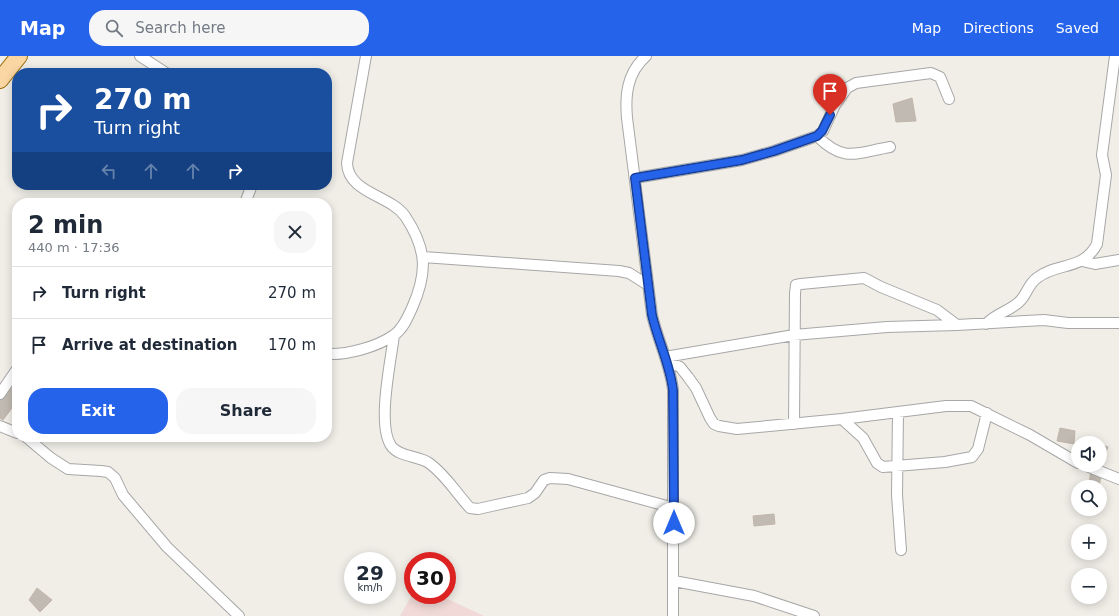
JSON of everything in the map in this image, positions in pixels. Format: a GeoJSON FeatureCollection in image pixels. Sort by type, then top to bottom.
{"type":"FeatureCollection","features":[{"type":"Feature","properties":{"kind":"main road"},"geometry":{"type":"LineString","coordinates":[[0,80],[16,57]]}},
{"type":"Feature","properties":{"kind":"street"},"geometry":{"type":"LineString","coordinates":[[140,56],[158,68]]}},
{"type":"Feature","properties":{"kind":"street"},"geometry":{"type":"LineString","coordinates":[[332,353],[375,345],[394,335],[406,321],[422,285],[424,270],[423,257],[411,226],[398,208],[352,180],[347,172],[347,163],[366,56]]}},
{"type":"Feature","properties":{"kind":"street"},"geometry":{"type":"LineString","coordinates":[[646,56],[631,76],[626,96],[626,118],[654,325],[671,375],[674,404],[673,616]]}},
{"type":"Feature","properties":{"kind":"street"},"geometry":{"type":"LineString","coordinates":[[986,324],[995,315],[1020,301],[1030,284],[1037,278],[1046,272],[1082,261],[1094,251],[1100,232],[1106,175],[1102,155],[1115,56]]}},
{"type":"Feature","properties":{"kind":"street"},"geometry":{"type":"LineString","coordinates":[[635,178],[742,160],[817,136],[822,131],[835,105],[847,88],[856,83],[931,72],[940,77],[949,99]]}},
{"type":"Feature","properties":{"kind":"street"},"geometry":{"type":"LineString","coordinates":[[817,136],[835,151],[843,154],[890,146]]}},
{"type":"Feature","properties":{"kind":"street"},"geometry":{"type":"LineString","coordinates":[[423,257],[609,270],[629,273],[648,285]]}},
{"type":"Feature","properties":{"kind":"street"},"geometry":{"type":"LineString","coordinates":[[1082,261],[1095,264],[1119,260]]}},
{"type":"Feature","properties":{"kind":"street"},"geometry":{"type":"LineString","coordinates":[[794,424],[794,293],[796,285],[860,277],[937,310],[957,325]]}},
{"type":"Feature","properties":{"kind":"street"},"geometry":{"type":"LineString","coordinates":[[666,359],[794,335],[887,327],[986,324],[1044,320],[1068,323],[1119,323]]}},
{"type":"Feature","properties":{"kind":"street"},"geometry":{"type":"LineString","coordinates":[[394,335],[384,411],[386,431],[389,441],[393,449],[427,462],[445,476],[470,508],[478,509],[528,498],[536,493],[544,480],[557,478],[568,479],[674,508]]}},
{"type":"Feature","properties":{"kind":"street"},"geometry":{"type":"LineString","coordinates":[[666,359],[680,367],[688,377],[696,388],[705,410],[714,424],[737,429],[898,413],[959,405],[971,406],[988,413],[1071,459]]}},
{"type":"Feature","properties":{"kind":"street"},"geometry":{"type":"LineString","coordinates":[[0,394],[12,376]]}},
{"type":"Feature","properties":{"kind":"street"},"geometry":{"type":"LineString","coordinates":[[898,413],[899,465],[897,495],[901,550]]}},
{"type":"Feature","properties":{"kind":"street"},"geometry":{"type":"LineString","coordinates":[[842,419],[863,438],[880,466],[945,462],[972,458],[978,449],[988,413]]}},
{"type":"Feature","properties":{"kind":"street"},"geometry":{"type":"LineString","coordinates":[[0,426],[12,431]]}},
{"type":"Feature","properties":{"kind":"street"},"geometry":{"type":"LineString","coordinates":[[32,442],[51,458],[68,469],[102,470],[108,472],[115,478],[123,495],[167,547],[239,616]]}},
{"type":"Feature","properties":{"kind":"street"},"geometry":{"type":"LineString","coordinates":[[1102,472],[1119,479]]}},
{"type":"Feature","properties":{"kind":"street"},"geometry":{"type":"LineString","coordinates":[[674,581],[754,596],[814,616]]}},
{"type":"Feature","properties":{"kind":"shaded area"},"geometry":{"type":"Polygon","coordinates":[[[456,603],[484,616],[400,616],[407,604],[456,603]]]}},
{"type":"Feature","properties":{"kind":"building"},"geometry":{"type":"Polygon","coordinates":[[[912,98],[916,121],[896,122],[893,104],[912,98]]]}},
{"type":"Feature","properties":{"kind":"building"},"geometry":{"type":"Polygon","coordinates":[[[10,387],[12,388],[12,408],[3,420],[0,418],[0,399],[10,387]]]}},
{"type":"Feature","properties":{"kind":"building"},"geometry":{"type":"Polygon","coordinates":[[[1060,428],[1075,431],[1075,436],[1071,436],[1071,443],[1057,441],[1060,428]]]}},
{"type":"Feature","properties":{"kind":"building"},"geometry":{"type":"Polygon","coordinates":[[[1091,472],[1102,472],[1100,480],[1090,480],[1091,472]]]}},
{"type":"Feature","properties":{"kind":"building"},"geometry":{"type":"Polygon","coordinates":[[[774,514],[775,524],[754,526],[753,516],[774,514]]]}},
{"type":"Feature","properties":{"kind":"building"},"geometry":{"type":"Polygon","coordinates":[[[37,588],[52,600],[40,612],[29,600],[37,588]]]}},
{"type":"Feature","properties":{"kind":"route"},"geometry":{"type":"LineString","coordinates":[[674,523],[673,390],[671,375],[657,335],[652,315],[635,178],[742,160],[774,151],[817,136],[827,123],[830,115]]}}]}
